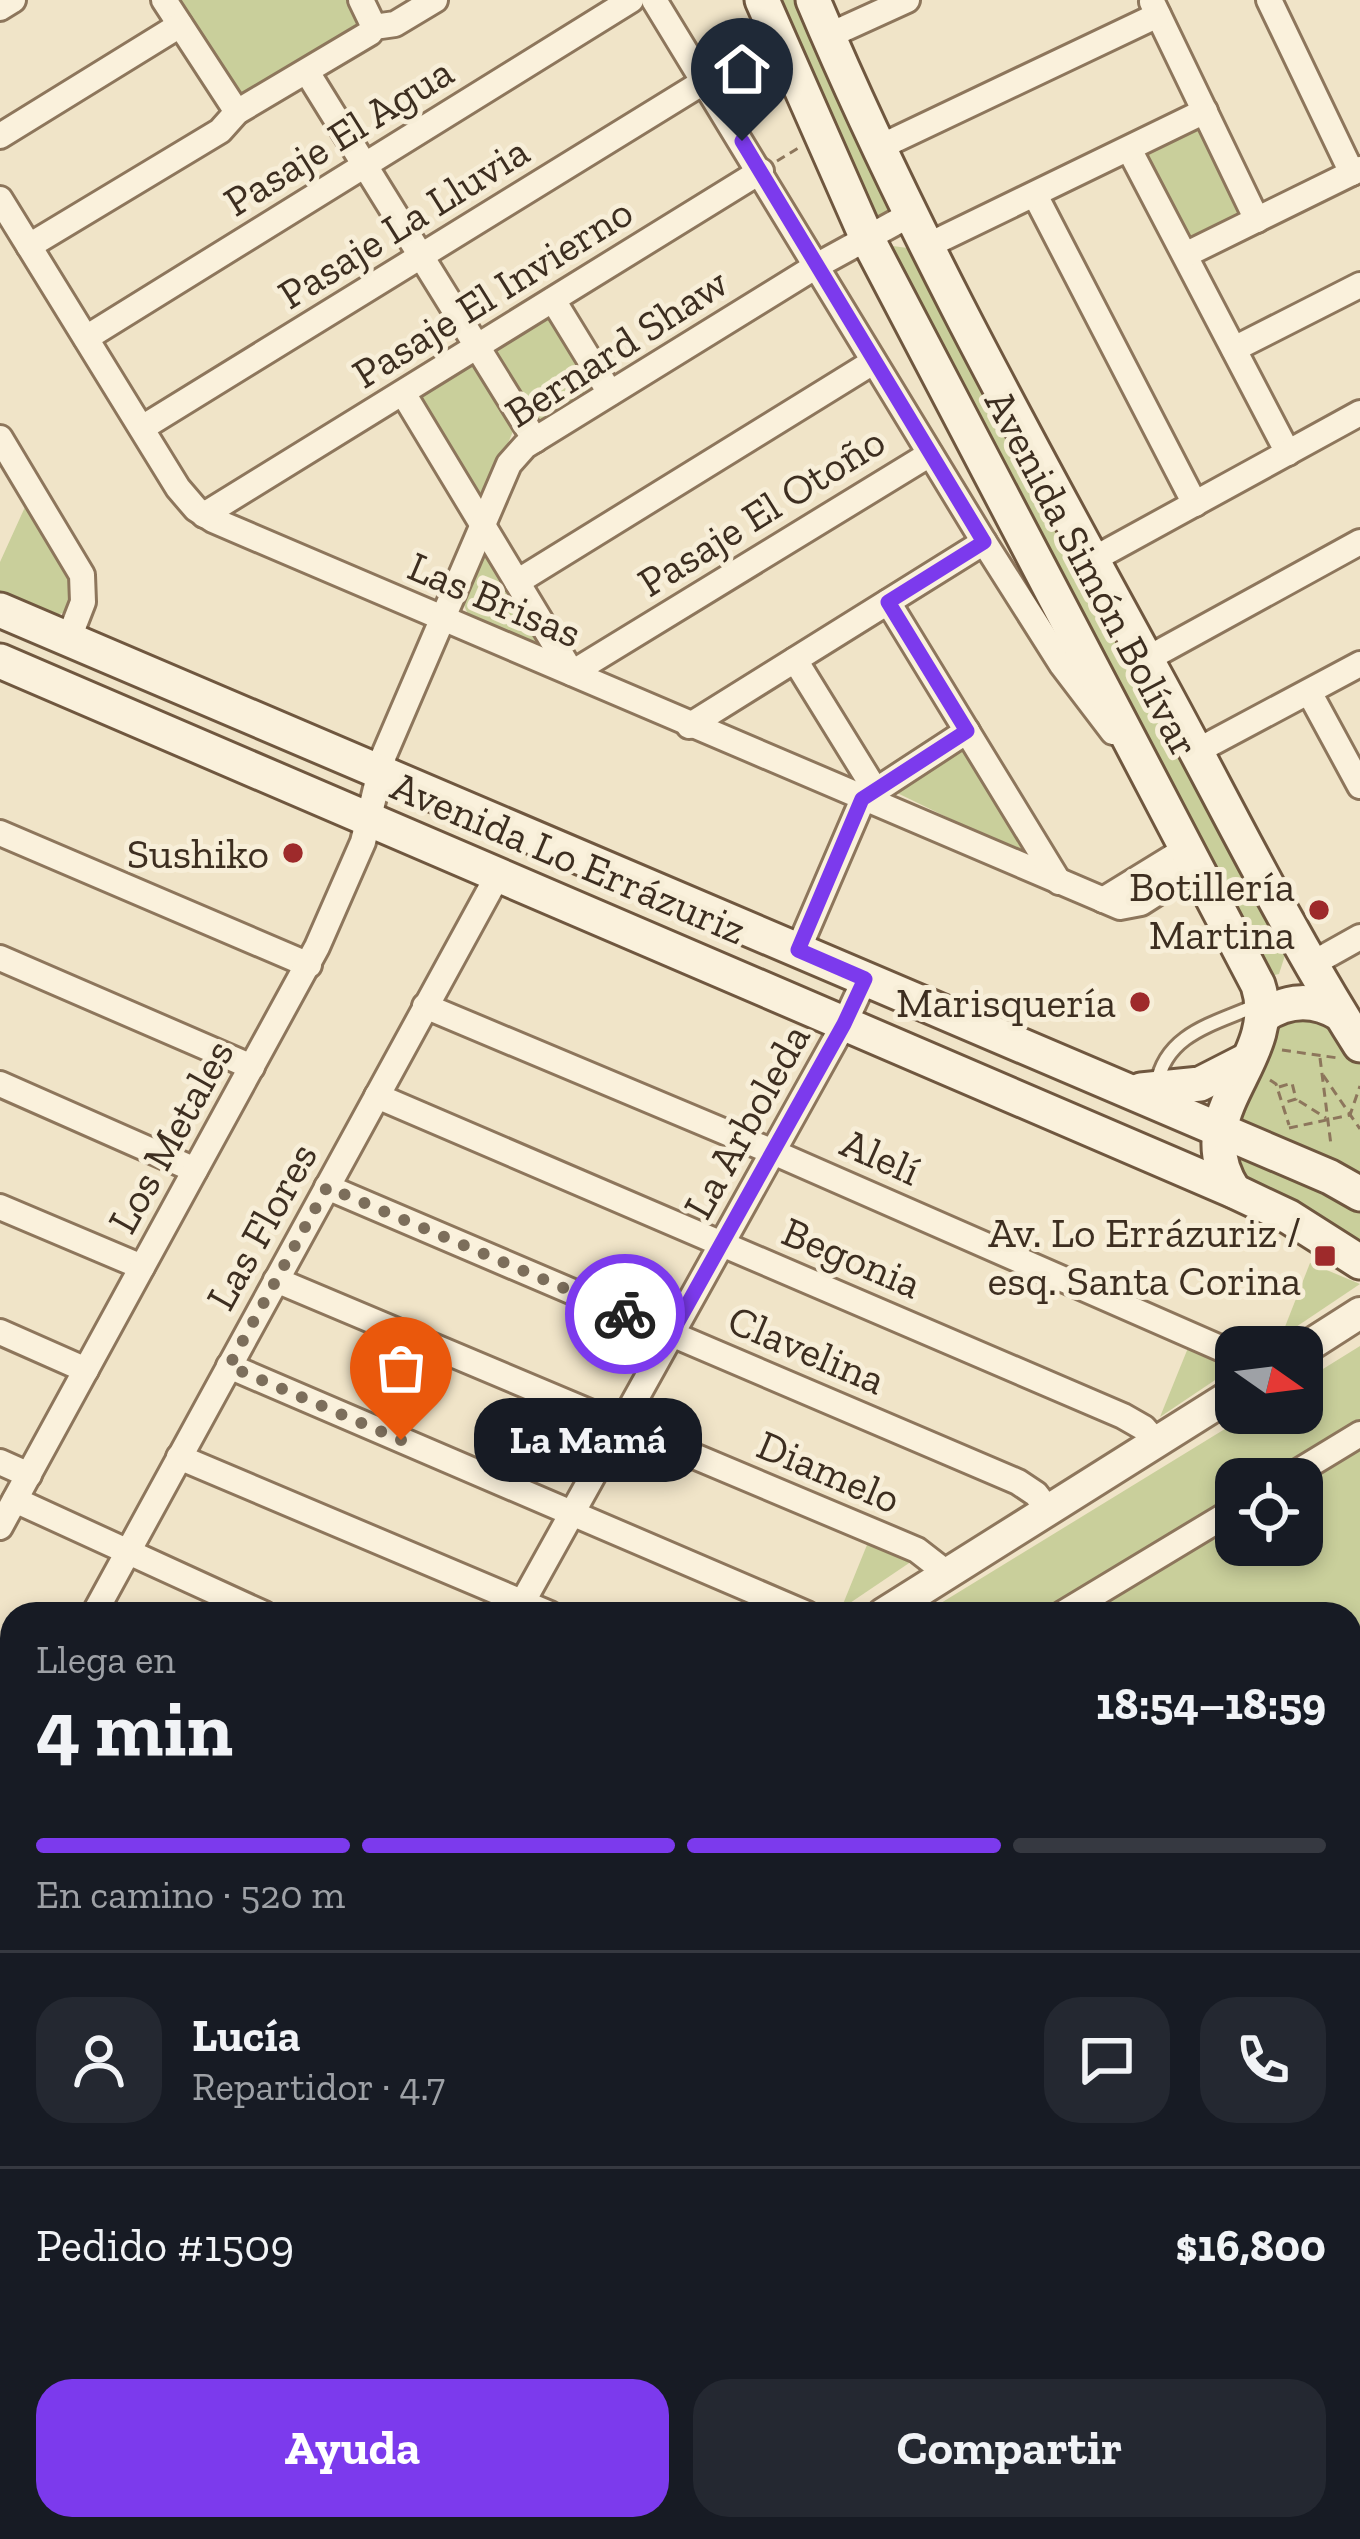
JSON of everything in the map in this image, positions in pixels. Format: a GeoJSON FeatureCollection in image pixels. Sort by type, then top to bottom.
{"type":"FeatureCollection","features":[{"type":"Feature","properties":{"kind":"main road","name":"Avenida Simón Bolívar"},"geometry":{"type":"LineString","coordinates":[[762,0],[866,236],[1191,858],[1259,1030]]}},
{"type":"Feature","properties":{"kind":"main road","name":"Avenida Simón Bolívar"},"geometry":{"type":"LineString","coordinates":[[813,0],[928,245],[1356,1051]]}},
{"type":"Feature","properties":{"kind":"main road","name":"Avenida Lo Errázuriz"},"geometry":{"type":"LineString","coordinates":[[0,610],[865,979],[1143,1090],[1360,1194]]}},
{"type":"Feature","properties":{"kind":"main road","name":"Avenida Lo Errázuriz"},"geometry":{"type":"LineString","coordinates":[[0,661],[1234,1191],[1289,1216],[1360,1262]]}},
{"type":"Feature","properties":{"kind":"main road"},"geometry":{"type":"LineString","coordinates":[[1234,1191],[1220,1164],[1219,1127],[1259,1030],[1271,987],[1286,980],[1304,954]]}},
{"type":"Feature","properties":{"kind":"main road"},"geometry":{"type":"LineString","coordinates":[[1143,1090],[1200,1084],[1281,1006],[1322,1004],[1340,1014]]}},
{"type":"Feature","properties":{"kind":"street"},"geometry":{"type":"LineString","coordinates":[[0,8],[14,0]]}},
{"type":"Feature","properties":{"kind":"street"},"geometry":{"type":"LineString","coordinates":[[164,0],[237,112]]}},
{"type":"Feature","properties":{"kind":"street"},"geometry":{"type":"LineString","coordinates":[[29,246],[370,33],[374,20],[361,0]]}},
{"type":"Feature","properties":{"kind":"street"},"geometry":{"type":"LineString","coordinates":[[374,27],[395,24],[435,0]]}},
{"type":"Feature","properties":{"kind":"street","name":"Pasaje El Agua"},"geometry":{"type":"LineString","coordinates":[[86,338],[631,0]]}},
{"type":"Feature","properties":{"kind":"street"},"geometry":{"type":"LineString","coordinates":[[654,0],[984,542],[1076,685],[1140,760]]}},
{"type":"Feature","properties":{"kind":"street"},"geometry":{"type":"LineString","coordinates":[[828,36],[907,0]]}},
{"type":"Feature","properties":{"kind":"street"},"geometry":{"type":"LineString","coordinates":[[1185,255],[1356,171],[1269,0]]}},
{"type":"Feature","properties":{"kind":"street"},"geometry":{"type":"LineString","coordinates":[[880,147],[1154,7],[1258,220]]}},
{"type":"Feature","properties":{"kind":"street"},"geometry":{"type":"LineString","coordinates":[[0,136],[180,25]]}},
{"type":"Feature","properties":{"kind":"street"},"geometry":{"type":"LineString","coordinates":[[307,72],[535,440]]}},
{"type":"Feature","properties":{"kind":"street","name":"Pasaje La Lluvia"},"geometry":{"type":"LineString","coordinates":[[142,428],[705,81]]}},
{"type":"Feature","properties":{"kind":"street"},"geometry":{"type":"LineString","coordinates":[[928,245],[1205,112]]}},
{"type":"Feature","properties":{"kind":"street"},"geometry":{"type":"LineString","coordinates":[[1129,148],[1288,453]]}},
{"type":"Feature","properties":{"kind":"street","name":"Pasaje El Invierno"},"geometry":{"type":"LineString","coordinates":[[204,515],[760,171]]}},
{"type":"Feature","properties":{"kind":"street"},"geometry":{"type":"LineString","coordinates":[[1034,195],[1196,504]]}},
{"type":"Feature","properties":{"kind":"street","name":"Las Brisas"},"geometry":{"type":"LineString","coordinates":[[0,199],[183,496],[204,515],[689,726],[868,794],[1103,900],[1191,858]]}},
{"type":"Feature","properties":{"kind":"street","name":"Bernard Shaw"},"geometry":{"type":"LineString","coordinates":[[380,771],[509,464],[535,440],[610,393],[866,236],[913,213]]}},
{"type":"Feature","properties":{"kind":"street"},"geometry":{"type":"LineString","coordinates":[[1234,349],[1360,285]]}},
{"type":"Feature","properties":{"kind":"street"},"geometry":{"type":"LineString","coordinates":[[553,300],[610,393]]}},
{"type":"Feature","properties":{"kind":"street"},"geometry":{"type":"LineString","coordinates":[[517,582],[873,362]]}},
{"type":"Feature","properties":{"kind":"street"},"geometry":{"type":"LineString","coordinates":[[403,393],[572,673]]}},
{"type":"Feature","properties":{"kind":"street"},"geometry":{"type":"LineString","coordinates":[[1092,560],[1358,419]]}},
{"type":"Feature","properties":{"kind":"street"},"geometry":{"type":"LineString","coordinates":[[0,438],[82,575],[83,602],[69,638]]}},
{"type":"Feature","properties":{"kind":"street","name":"Pasaje El Otoño"},"geometry":{"type":"LineString","coordinates":[[572,673],[930,454]]}},
{"type":"Feature","properties":{"kind":"street"},"geometry":{"type":"LineString","coordinates":[[689,726],[984,542]]}},
{"type":"Feature","properties":{"kind":"street"},"geometry":{"type":"LineString","coordinates":[[1147,659],[1360,542]]}},
{"type":"Feature","properties":{"kind":"street"},"geometry":{"type":"LineString","coordinates":[[888,602],[1059,882]]}},
{"type":"Feature","properties":{"kind":"street"},"geometry":{"type":"LineString","coordinates":[[795,660],[868,794]]}},
{"type":"Feature","properties":{"kind":"street"},"geometry":{"type":"LineString","coordinates":[[1197,752],[1360,664]]}},
{"type":"Feature","properties":{"kind":"street"},"geometry":{"type":"LineString","coordinates":[[1309,692],[1360,786]]}},
{"type":"Feature","properties":{"kind":"street"},"geometry":{"type":"LineString","coordinates":[[798,950],[868,794],[967,731]]}},
{"type":"Feature","properties":{"kind":"street","name":"Los Metales"},"geometry":{"type":"LineString","coordinates":[[0,1527],[308,965],[352,872],[380,771]]}},
{"type":"Feature","properties":{"kind":"street"},"geometry":{"type":"LineString","coordinates":[[0,833],[308,965]]}},
{"type":"Feature","properties":{"kind":"street","name":"Las Flores"},"geometry":{"type":"LineString","coordinates":[[101,1602],[498,875]]}},
{"type":"Feature","properties":{"kind":"street"},"geometry":{"type":"LineString","coordinates":[[1304,954],[1360,937]]}},
{"type":"Feature","properties":{"kind":"street"},"geometry":{"type":"LineString","coordinates":[[0,958],[252,1067]]}},
{"type":"Feature","properties":{"kind":"street","name":"La Arboleda"},"geometry":{"type":"LineString","coordinates":[[522,1602],[865,979]]}},
{"type":"Feature","properties":{"kind":"street","name":"Alelí"},"geometry":{"type":"LineString","coordinates":[[425,1006],[1215,1346]]}},
{"type":"Feature","properties":{"kind":"street"},"geometry":{"type":"LineString","coordinates":[[0,1084],[195,1170]]}},
{"type":"Feature","properties":{"kind":"street","name":"Begonia"},"geometry":{"type":"LineString","coordinates":[[377,1096],[1123,1416],[1144,1428],[1157,1443]]}},
{"type":"Feature","properties":{"kind":"street","name":"Clavelina"},"geometry":{"type":"LineString","coordinates":[[327,1187],[1018,1482],[1049,1511]]}},
{"type":"Feature","properties":{"kind":"street"},"geometry":{"type":"LineString","coordinates":[[0,1207],[142,1268]]}},
{"type":"Feature","properties":{"kind":"street","name":"Diamelo"},"geometry":{"type":"LineString","coordinates":[[276,1280],[917,1550],[948,1574]]}},
{"type":"Feature","properties":{"kind":"street"},"geometry":{"type":"LineString","coordinates":[[1323,1337],[1360,1313]]}},
{"type":"Feature","properties":{"kind":"street"},"geometry":{"type":"LineString","coordinates":[[0,1333],[86,1370]]}},
{"type":"Feature","properties":{"kind":"street"},"geometry":{"type":"LineString","coordinates":[[229,1366],[779,1602]]}},
{"type":"Feature","properties":{"kind":"street"},"geometry":{"type":"LineString","coordinates":[[902,1602],[1215,1406]]}},
{"type":"Feature","properties":{"kind":"street"},"geometry":{"type":"LineString","coordinates":[[1321,1458],[1360,1435]]}},
{"type":"Feature","properties":{"kind":"street"},"geometry":{"type":"LineString","coordinates":[[179,1457],[505,1602]]}},
{"type":"Feature","properties":{"kind":"street"},"geometry":{"type":"LineString","coordinates":[[0,1462],[28,1474]]}},
{"type":"Feature","properties":{"kind":"street"},"geometry":{"type":"LineString","coordinates":[[15,1500],[236,1602]]}},
{"type":"Feature","properties":{"kind":"street"},"geometry":{"type":"LineString","coordinates":[[1082,1602],[1215,1522]]}},
{"type":"Feature","properties":{"kind":"lane"},"geometry":{"type":"LineString","coordinates":[[1143,1090],[1182,1039],[1259,1030]]}},
{"type":"Feature","properties":{"kind":"path"},"geometry":{"type":"LineString","coordinates":[[760,171],[821,134]]}},
{"type":"Feature","properties":{"kind":"path"},"geometry":{"type":"LineString","coordinates":[[1259,1030],[1320,1058],[1356,1051]]}},
{"type":"Feature","properties":{"kind":"path"},"geometry":{"type":"LineString","coordinates":[[1259,1030],[1289,1127],[1283,1140]]}},
{"type":"Feature","properties":{"kind":"path"},"geometry":{"type":"LineString","coordinates":[[1320,1058],[1334,1163]]}},
{"type":"Feature","properties":{"kind":"path"},"geometry":{"type":"LineString","coordinates":[[1322,1073],[1360,1129]]}},
{"type":"Feature","properties":{"kind":"path"},"geometry":{"type":"LineString","coordinates":[[1276,1087],[1292,1083],[1296,1099],[1328,1119]]}},
{"type":"Feature","properties":{"kind":"path"},"geometry":{"type":"LineString","coordinates":[[1350,1115],[1360,1086]]}},
{"type":"Feature","properties":{"kind":"path"},"geometry":{"type":"LineString","coordinates":[[1281,1103],[1296,1099]]}},
{"type":"Feature","properties":{"kind":"path"},"geometry":{"type":"LineString","coordinates":[[1289,1127],[1350,1115]]}},
{"type":"Feature","properties":{"kind":"green space"},"geometry":{"type":"Polygon","coordinates":[[[175,0],[349,0],[358,16],[354,31],[250,96],[235,94],[175,0]]]}},
{"type":"Feature","properties":{"kind":"green space"},"geometry":{"type":"Polygon","coordinates":[[[776,0],[808,0],[908,224],[875,225],[776,0]]]}},
{"type":"Feature","properties":{"kind":"green space"},"geometry":{"type":"Polygon","coordinates":[[[1194,121],[1245,219],[1187,245],[1138,153],[1194,121]]]}},
{"type":"Feature","properties":{"kind":"green space"},"geometry":{"type":"Polygon","coordinates":[[[885,245],[923,250],[1287,949],[1279,974],[1266,977],[885,245]]]}},
{"type":"Feature","properties":{"kind":"green space"},"geometry":{"type":"Polygon","coordinates":[[[554,313],[596,392],[548,422],[537,421],[494,350],[554,313]]]}},
{"type":"Feature","properties":{"kind":"green space"},"geometry":{"type":"Polygon","coordinates":[[[475,356],[516,424],[482,506],[412,391],[475,356]]]}},
{"type":"Feature","properties":{"kind":"green space"},"geometry":{"type":"Polygon","coordinates":[[[25,507],[73,587],[68,611],[60,614],[25,608],[0,596],[0,562],[25,507]]]}},
{"type":"Feature","properties":{"kind":"green space"},"geometry":{"type":"Polygon","coordinates":[[[487,545],[549,651],[470,619],[463,603],[487,545]]]}},
{"type":"Feature","properties":{"kind":"green space"},"geometry":{"type":"Polygon","coordinates":[[[967,740],[1045,865],[889,789],[967,740]]]}},
{"type":"Feature","properties":{"kind":"green space"},"geometry":{"type":"Polygon","coordinates":[[[1285,1014],[1328,1016],[1360,1065],[1360,1186],[1230,1120],[1274,1027],[1285,1014]]]}},
{"type":"Feature","properties":{"kind":"green space"},"geometry":{"type":"Polygon","coordinates":[[[1230,1144],[1360,1205],[1360,1247],[1236,1172],[1230,1144]]]}},
{"type":"Feature","properties":{"kind":"green space"},"geometry":{"type":"Polygon","coordinates":[[[1310,1263],[1360,1284],[1297,1326],[1285,1326],[1310,1263]]]}},
{"type":"Feature","properties":{"kind":"green space"},"geometry":{"type":"Polygon","coordinates":[[[1190,1343],[1215,1356],[1215,1380],[1160,1417],[1190,1343]]]}},
{"type":"Feature","properties":{"kind":"green space"},"geometry":{"type":"Polygon","coordinates":[[[1360,1346],[1360,1423],[1302,1458],[1215,1458],[1215,1510],[1061,1602],[943,1602],[1217,1434],[1323,1434],[1323,1369],[1360,1346]]]}},
{"type":"Feature","properties":{"kind":"green space"},"geometry":{"type":"Polygon","coordinates":[[[1360,1446],[1360,1602],[1100,1602],[1215,1531],[1215,1566],[1323,1566],[1323,1467],[1360,1446]]]}},
{"type":"Feature","properties":{"kind":"green space"},"geometry":{"type":"Polygon","coordinates":[[[871,1535],[921,1555],[851,1602],[844,1602],[871,1535]]]}},
{"type":"Feature","properties":{"kind":"way so far"},"geometry":{"type":"LineString","coordinates":[[401,1440],[229,1366],[327,1187],[625,1314]]}},
{"type":"Feature","properties":{"kind":"place","name":"Sushiko"},"geometry":{"type":"Point","coordinates":[293,853]}},
{"type":"Feature","properties":{"kind":"place","name":"Botillería Martina"},"geometry":{"type":"Point","coordinates":[1319,910]}},
{"type":"Feature","properties":{"kind":"place","name":"Marisquería"},"geometry":{"type":"Point","coordinates":[1140,1002]}},
{"type":"Feature","properties":{"kind":"place","name":"Av. Lo Errázuriz / esq. Santa Corina"},"geometry":{"type":"Point","coordinates":[1325,1256]}},
{"type":"Feature","properties":{"kind":"place","name":"La Mamá"},"geometry":{"type":"Point","coordinates":[401,1440]}},
{"type":"Feature","properties":{"kind":"route"},"geometry":{"type":"LineString","coordinates":[[625,1314],[671,1334],[865,979],[798,950],[862,799],[967,731],[888,602],[984,542],[742,141]]}}]}
